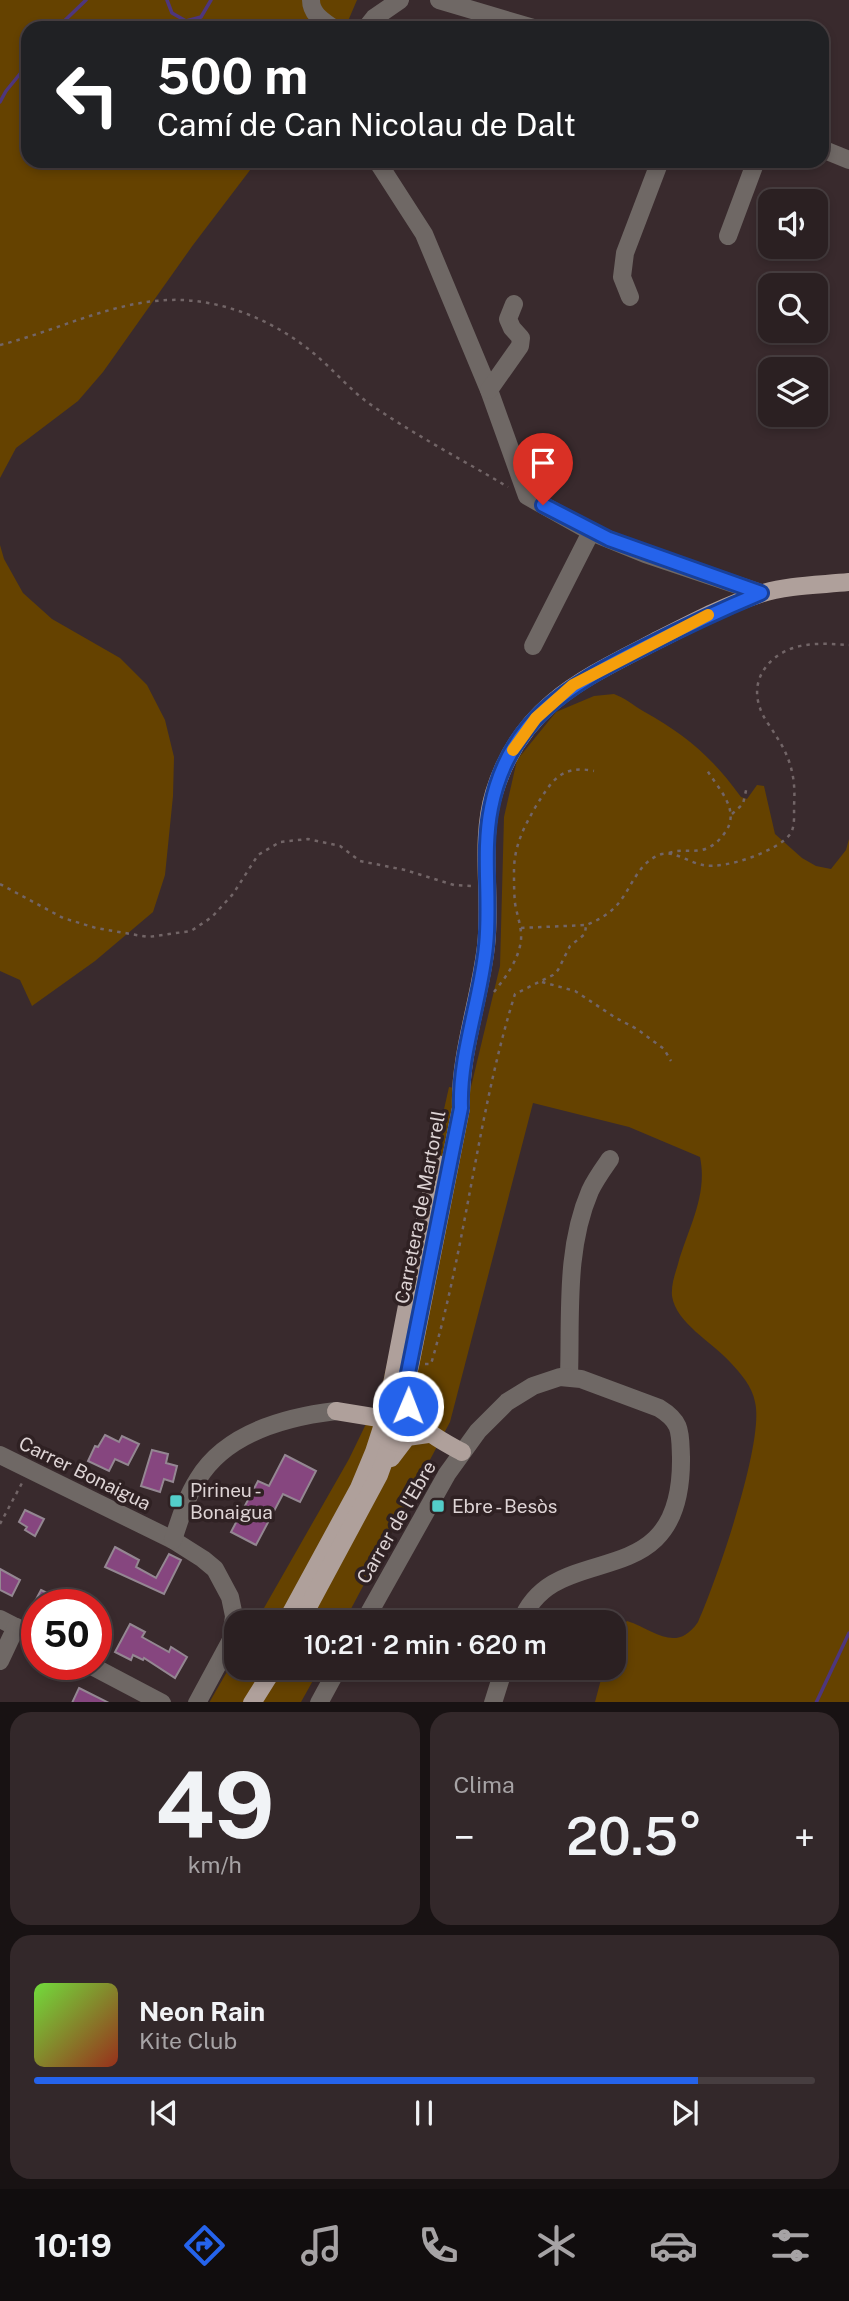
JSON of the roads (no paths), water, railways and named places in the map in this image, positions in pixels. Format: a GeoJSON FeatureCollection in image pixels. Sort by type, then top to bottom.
{"type":"FeatureCollection","features":[{"type":"Feature","properties":{"kind":"main road","name":"Carretera de Martorell"},"geometry":{"type":"LineString","coordinates":[[307,1610],[381,1470],[398,1389],[410,1366],[461,1108],[460,1087],[486,945],[489,817],[494,793],[514,748],[536,718],[558,696],[594,674],[704,617],[761,593],[849,582]]}},
{"type":"Feature","properties":{"kind":"main road"},"geometry":{"type":"LineString","coordinates":[[293,1610],[359,1488],[398,1389],[435,1177],[460,1087]]}},
{"type":"Feature","properties":{"kind":"main road"},"geometry":{"type":"LineString","coordinates":[[386,1415],[394,1406],[401,1380],[410,1366]]}},
{"type":"Feature","properties":{"kind":"main road"},"geometry":{"type":"LineString","coordinates":[[366,1410],[398,1389]]}},
{"type":"Feature","properties":{"kind":"main road"},"geometry":{"type":"LineString","coordinates":[[398,1389],[428,1434],[462,1452]]}},
{"type":"Feature","properties":{"kind":"main road"},"geometry":{"type":"LineString","coordinates":[[336,1411],[353,1406],[386,1415]]}},
{"type":"Feature","properties":{"kind":"main road"},"geometry":{"type":"LineString","coordinates":[[366,1410],[376,1446]]}},
{"type":"Feature","properties":{"kind":"main road"},"geometry":{"type":"LineString","coordinates":[[381,1470],[388,1440],[386,1415]]}},
{"type":"Feature","properties":{"kind":"main road"},"geometry":{"type":"LineString","coordinates":[[381,1470],[403,1440],[413,1435],[428,1434]]}},
{"type":"Feature","properties":{"kind":"main road"},"geometry":{"type":"LineString","coordinates":[[247,1702],[258,1680]]}},
{"type":"Feature","properties":{"kind":"main road"},"geometry":{"type":"LineString","coordinates":[[253,1702],[266,1680]]}},
{"type":"Feature","properties":{"kind":"street"},"geometry":{"type":"LineString","coordinates":[[311,0],[311,6],[324,21]]}},
{"type":"Feature","properties":{"kind":"street"},"geometry":{"type":"LineString","coordinates":[[372,21],[400,0]]}},
{"type":"Feature","properties":{"kind":"street"},"geometry":{"type":"LineString","coordinates":[[439,0],[510,21]]}},
{"type":"Feature","properties":{"kind":"street"},"geometry":{"type":"LineString","coordinates":[[829,152],[849,160]]}},
{"type":"Feature","properties":{"kind":"street"},"geometry":{"type":"LineString","coordinates":[[382,168],[424,234],[489,390],[527,496],[591,532],[645,554],[761,593]]}},
{"type":"Feature","properties":{"kind":"street"},"geometry":{"type":"LineString","coordinates":[[630,297],[622,277],[624,260],[657,168]]}},
{"type":"Feature","properties":{"kind":"street"},"geometry":{"type":"LineString","coordinates":[[728,236],[753,168]]}},
{"type":"Feature","properties":{"kind":"street"},"geometry":{"type":"LineString","coordinates":[[489,390],[513,358],[521,341],[509,324],[509,314],[514,304]]}},
{"type":"Feature","properties":{"kind":"street"},"geometry":{"type":"LineString","coordinates":[[533,646],[591,532]]}},
{"type":"Feature","properties":{"kind":"street"},"geometry":{"type":"LineString","coordinates":[[528,1610],[534,1598],[548,1586],[570,1575],[611,1564],[635,1554],[655,1539],[667,1525],[680,1486],[680,1435],[675,1420],[659,1408],[569,1377],[572,1255],[591,1189],[610,1159]]}},
{"type":"Feature","properties":{"kind":"street","name":"Carrer de l'Ebre"},"geometry":{"type":"LineString","coordinates":[[371,1610],[430,1502],[462,1452],[507,1402],[533,1386],[553,1378],[569,1377]]}},
{"type":"Feature","properties":{"kind":"street"},"geometry":{"type":"LineString","coordinates":[[180,1545],[184,1507],[199,1476],[229,1446],[270,1425],[336,1411]]}},
{"type":"Feature","properties":{"kind":"street","name":"Carrer Bonaigua"},"geometry":{"type":"LineString","coordinates":[[0,1455],[153,1530],[215,1569],[230,1597],[234,1616],[231,1640],[198,1702]]}},
{"type":"Feature","properties":{"kind":"street"},"geometry":{"type":"LineString","coordinates":[[153,1530],[184,1507]]}},
{"type":"Feature","properties":{"kind":"street"},"geometry":{"type":"LineString","coordinates":[[0,1661],[8,1623]]}},
{"type":"Feature","properties":{"kind":"street"},"geometry":{"type":"LineString","coordinates":[[112,1677],[160,1702]]}},
{"type":"Feature","properties":{"kind":"street"},"geometry":{"type":"LineString","coordinates":[[320,1702],[331,1680]]}},
{"type":"Feature","properties":{"kind":"street"},"geometry":{"type":"LineString","coordinates":[[493,1702],[500,1680]]}},
{"type":"Feature","properties":{"kind":"waterway"},"geometry":{"type":"LineString","coordinates":[[64,21],[86,0]]}},
{"type":"Feature","properties":{"kind":"waterway"},"geometry":{"type":"LineString","coordinates":[[167,0],[172,13],[186,21],[201,17],[211,0]]}},
{"type":"Feature","properties":{"kind":"waterway"},"geometry":{"type":"LineString","coordinates":[[0,102],[21,73]]}},
{"type":"Feature","properties":{"kind":"waterway"},"geometry":{"type":"LineString","coordinates":[[816,1702],[849,1633]]}},
{"type":"Feature","properties":{"kind":"place","name":"Pirineu - Bonaigua"},"geometry":{"type":"Point","coordinates":[176,1501]}},
{"type":"Feature","properties":{"kind":"place","name":"Ebre - Besòs"},"geometry":{"type":"Point","coordinates":[438,1506]}}]}
